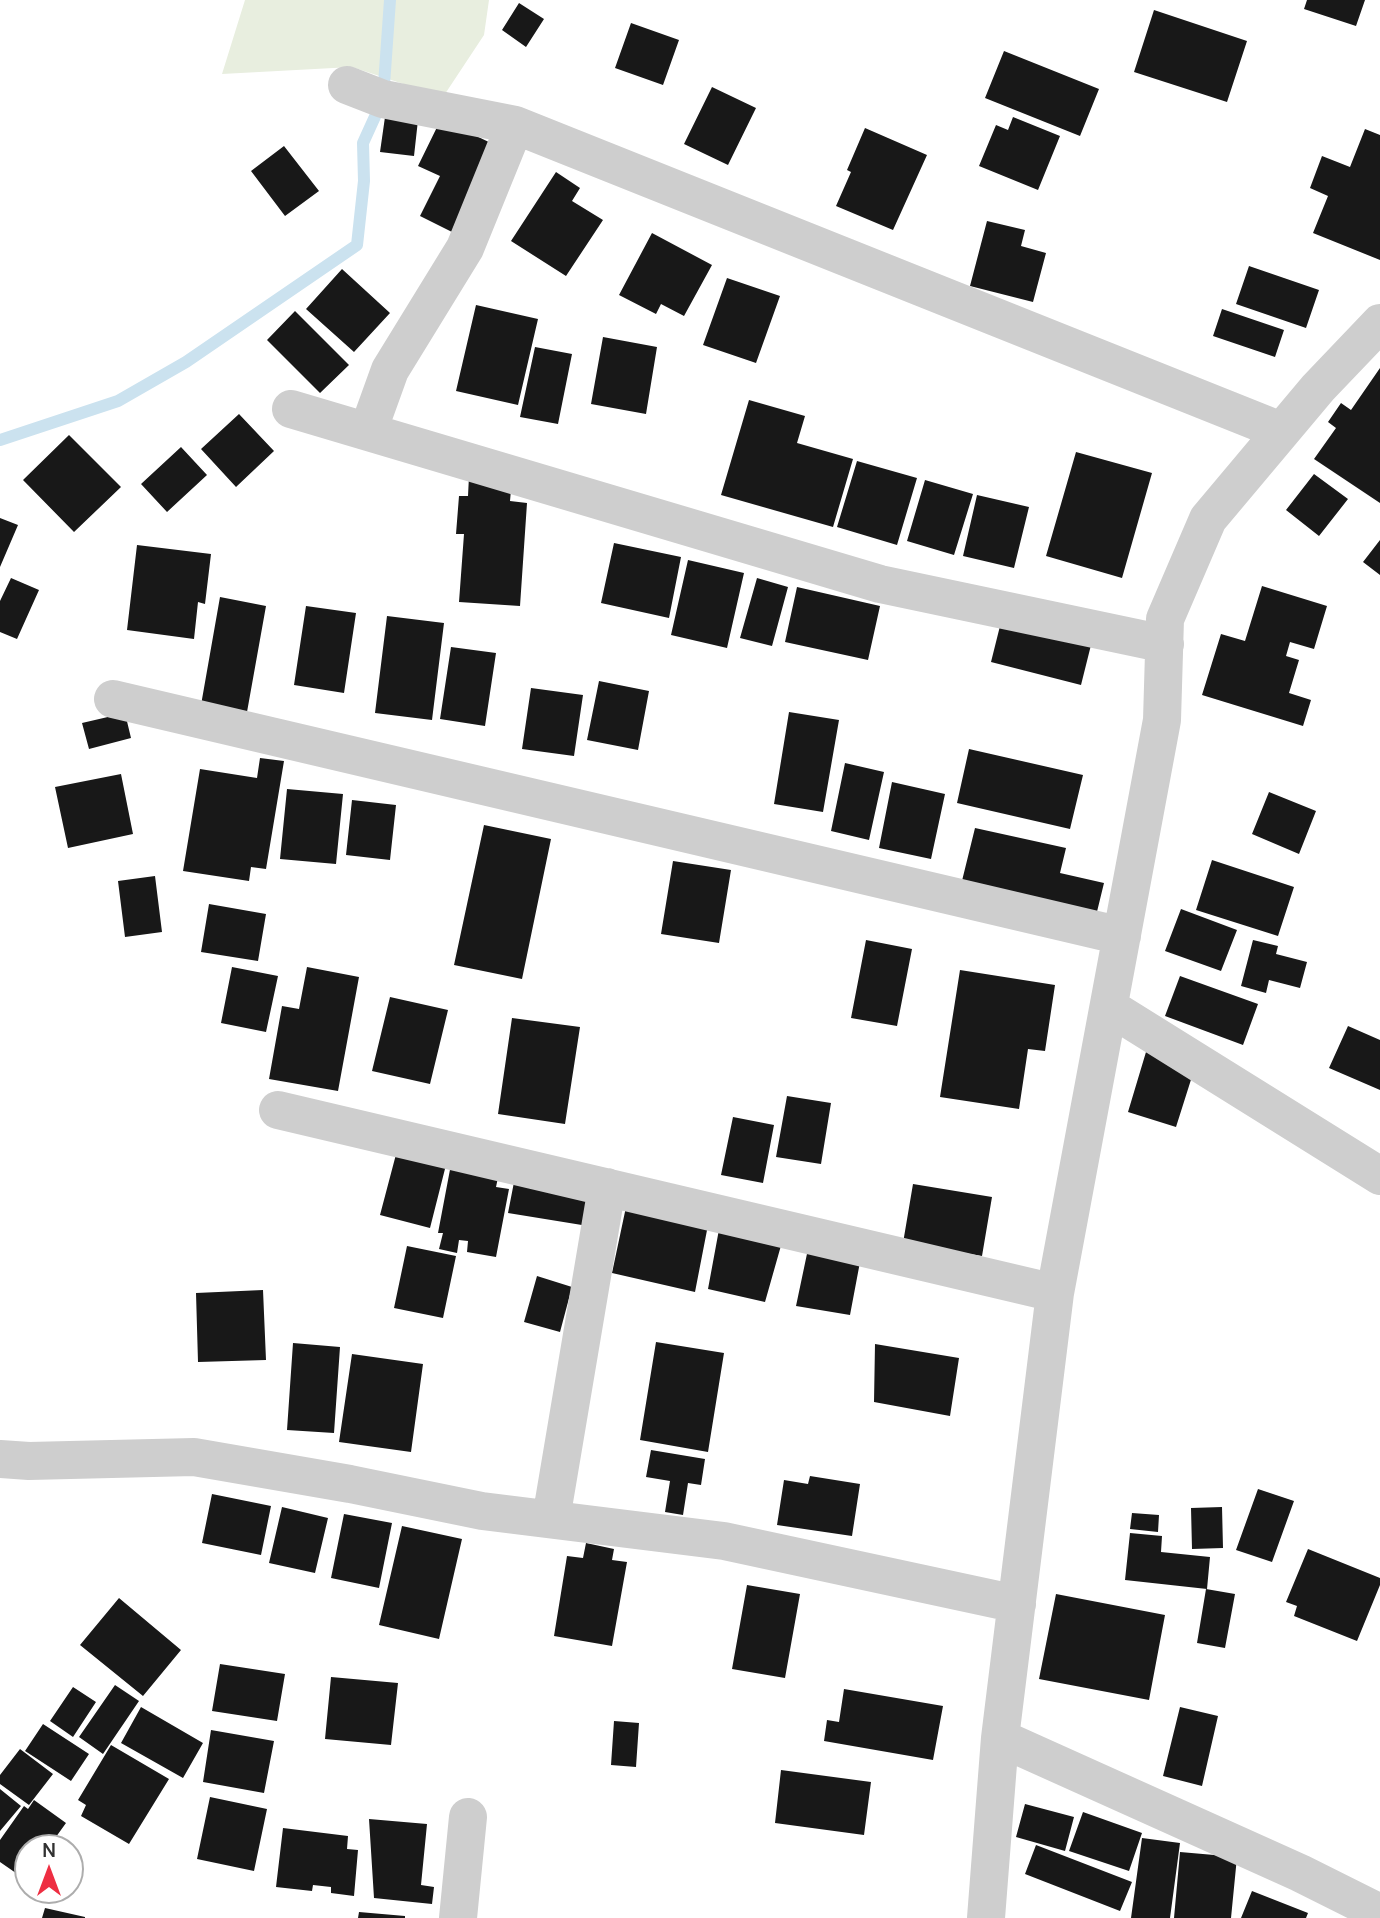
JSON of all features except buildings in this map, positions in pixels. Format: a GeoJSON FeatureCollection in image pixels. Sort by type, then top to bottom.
{"type":"FeatureCollection","features":[{"type":"Feature","properties":{"kind":"street"},"geometry":{"type":"LineString","coordinates":[[347,85],[383,99],[515,125],[1281,431]]}},
{"type":"Feature","properties":{"kind":"street"},"geometry":{"type":"LineString","coordinates":[[368,431],[390,370],[465,248],[515,125]]}},
{"type":"Feature","properties":{"kind":"street"},"geometry":{"type":"LineString","coordinates":[[986,1918],[1000,1738],[1055,1293],[1163,720],[1165,619],[1208,519],[1318,387],[1380,323]]}},
{"type":"Feature","properties":{"kind":"street"},"geometry":{"type":"LineString","coordinates":[[291,408],[880,584],[1165,644]]}},
{"type":"Feature","properties":{"kind":"street"},"geometry":{"type":"LineString","coordinates":[[113,699],[1122,936]]}},
{"type":"Feature","properties":{"kind":"street"},"geometry":{"type":"LineString","coordinates":[[1109,1007],[1380,1175]]}},
{"type":"Feature","properties":{"kind":"street"},"geometry":{"type":"LineString","coordinates":[[278,1110],[1055,1293]]}},
{"type":"Feature","properties":{"kind":"street"},"geometry":{"type":"LineString","coordinates":[[551,1519],[607,1187]]}},
{"type":"Feature","properties":{"kind":"street"},"geometry":{"type":"LineString","coordinates":[[0,1459],[29,1461],[194,1457],[350,1484],[482,1511],[724,1541],[1017,1604]]}},
{"type":"Feature","properties":{"kind":"street"},"geometry":{"type":"LineString","coordinates":[[1000,1738],[1300,1873],[1380,1913]]}},
{"type":"Feature","properties":{"kind":"street"},"geometry":{"type":"LineString","coordinates":[[458,1918],[468,1817]]}},
{"type":"Feature","properties":{"kind":"green space"},"geometry":{"type":"Polygon","coordinates":[[[245,0],[489,0],[484,35],[443,97],[352,67],[222,74],[245,0]]]}},
{"type":"Feature","properties":{"kind":"waterway"},"geometry":{"type":"LineString","coordinates":[[0,440],[118,401],[186,362],[357,245],[364,181],[363,143],[383,99],[390,0]]}}]}
